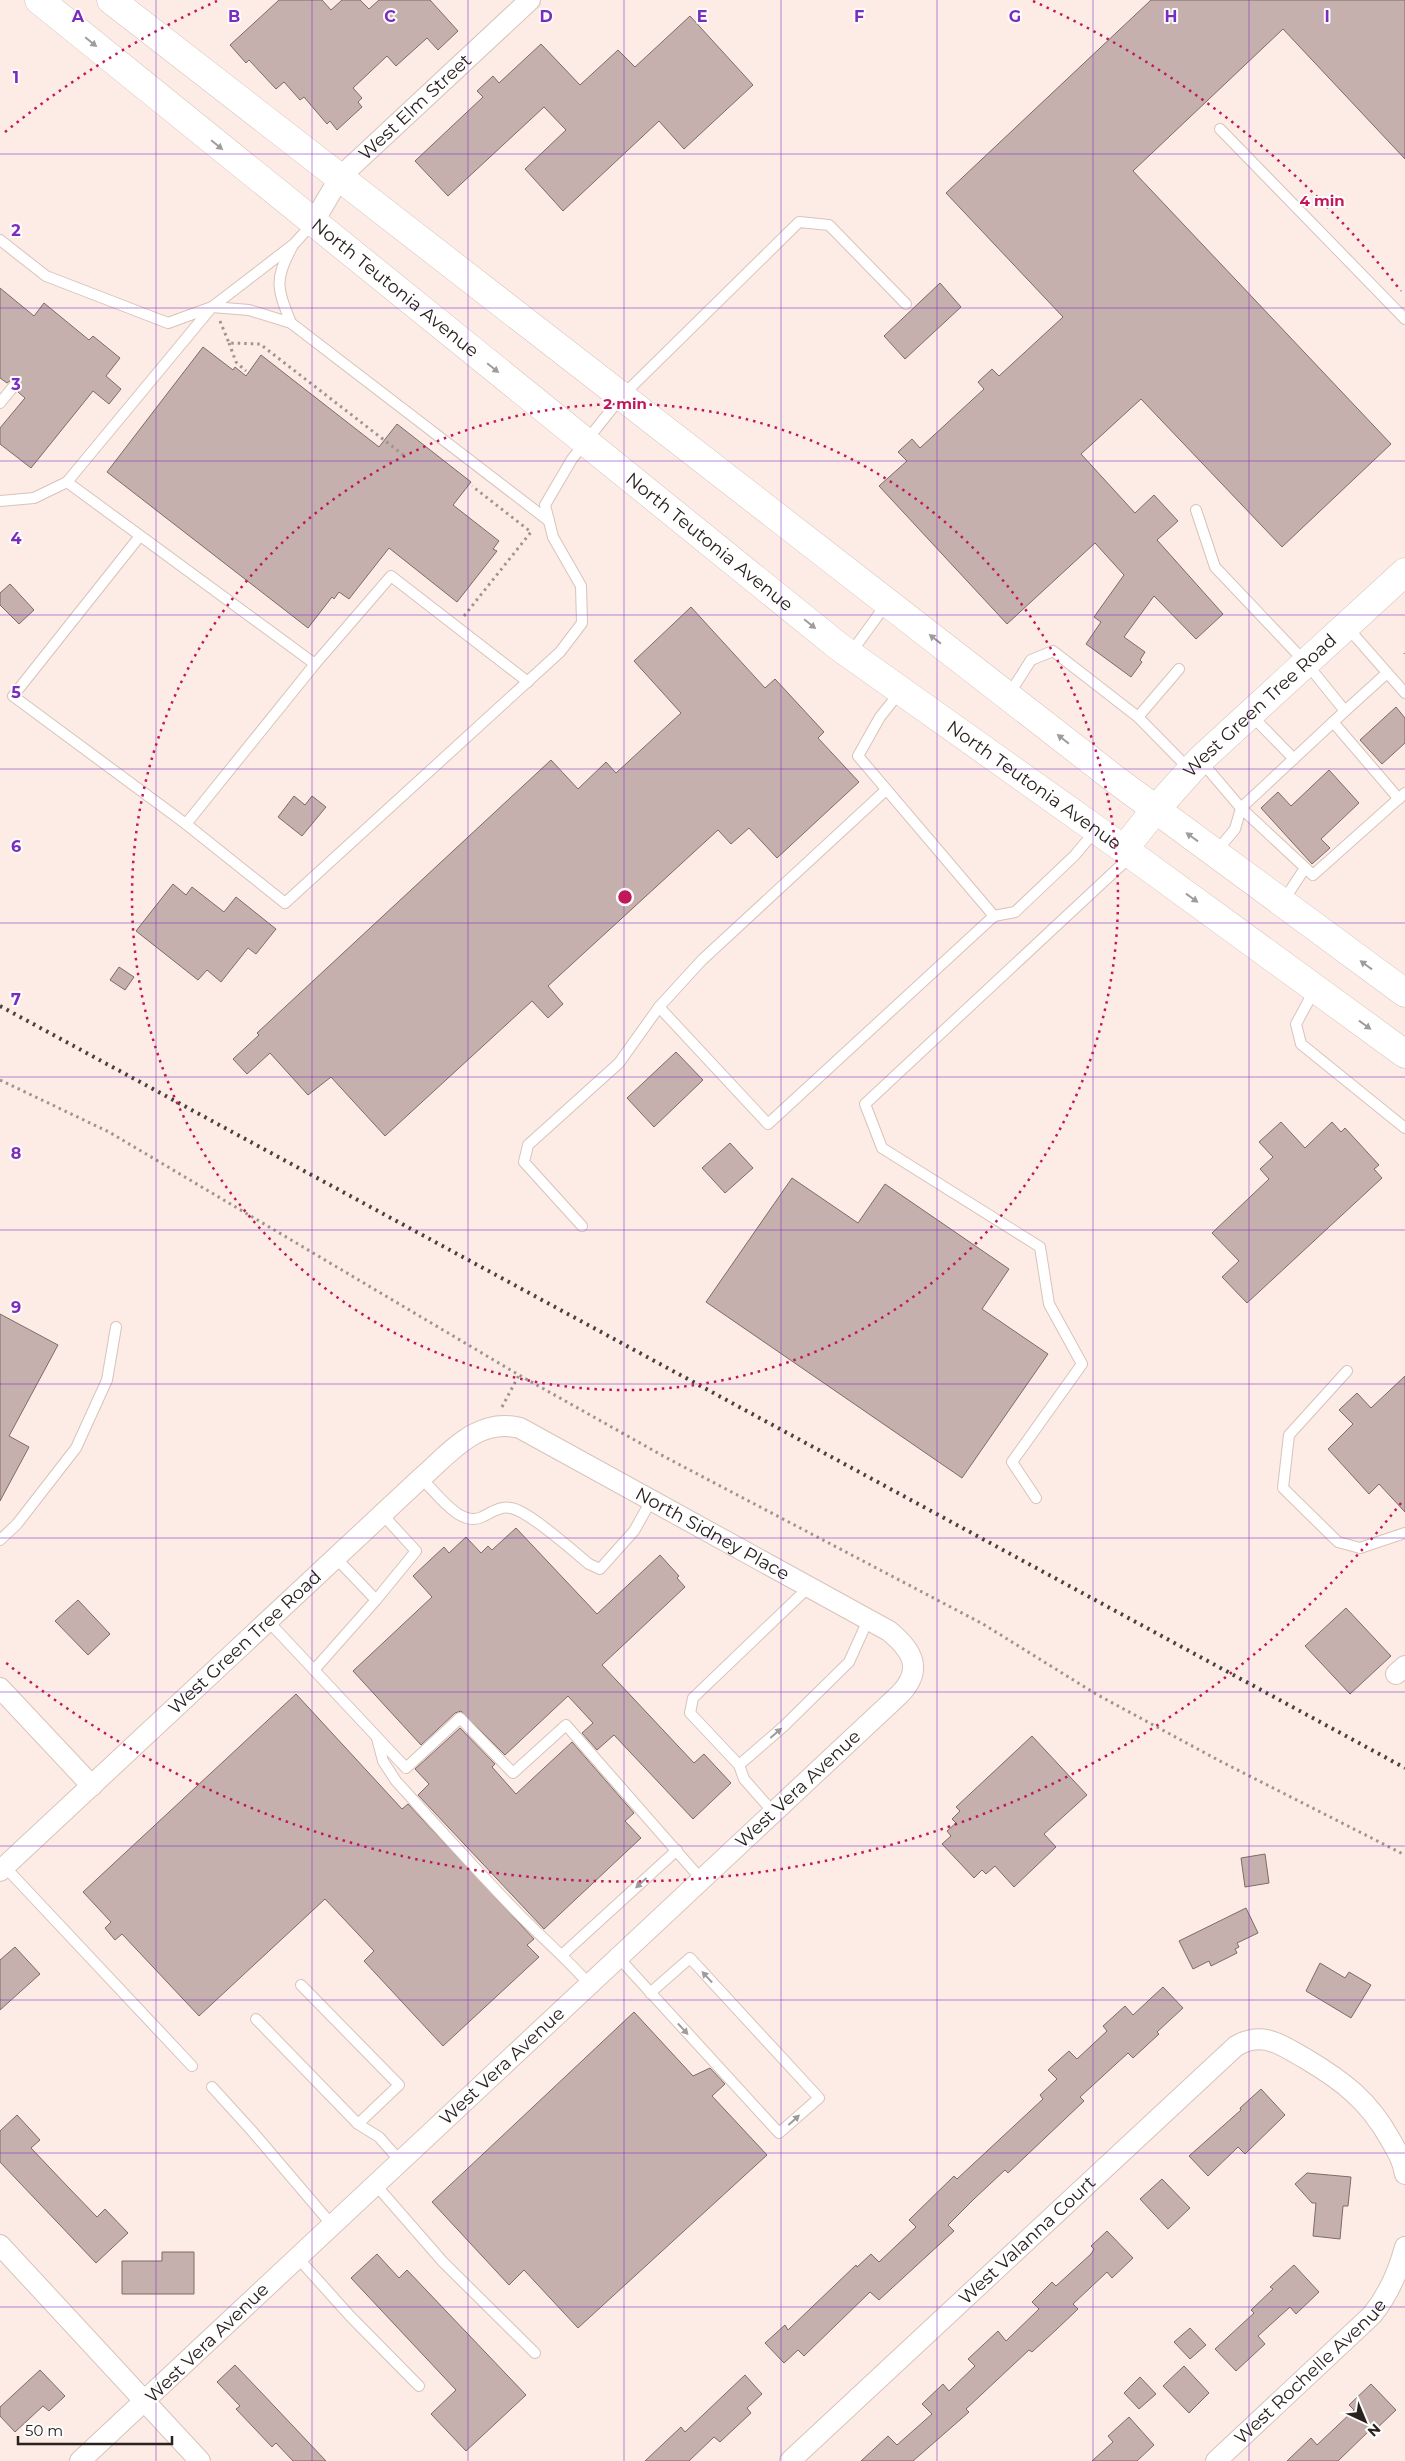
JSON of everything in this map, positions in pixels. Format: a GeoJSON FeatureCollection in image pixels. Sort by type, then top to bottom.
{"type":"FeatureCollection","features":[{"type":"Feature","properties":{"kind":"main road","name":"North Teutonia Avenue"},"geometry":{"type":"LineString","coordinates":[[39,0],[850,655],[1128,852],[1405,1054]]}},
{"type":"Feature","properties":{"kind":"main road"},"geometry":{"type":"LineString","coordinates":[[111,0],[1155,810],[1405,993]]}},
{"type":"Feature","properties":{"kind":"main road","name":"West Green Tree Road"},"geometry":{"type":"LineString","coordinates":[[1128,852],[1155,810],[1196,766],[1405,572]]}},
{"type":"Feature","properties":{"kind":"street","name":"West Elm Street"},"geometry":{"type":"LineString","coordinates":[[313,223],[340,177],[530,0]]}},
{"type":"Feature","properties":{"kind":"street","name":"West Green Tree Road"},"geometry":{"type":"LineString","coordinates":[[2,1869],[421,1478],[476,1431],[498,1425]]}},
{"type":"Feature","properties":{"kind":"street","name":"North Sidney Place"},"geometry":{"type":"LineString","coordinates":[[498,1425],[520,1428],[810,1586],[898,1638],[910,1654],[914,1664]]}},
{"type":"Feature","properties":{"kind":"street","name":"West Vera Avenue"},"geometry":{"type":"LineString","coordinates":[[80,2461],[907,1687],[912,1678],[914,1664]]}},
{"type":"Feature","properties":{"kind":"street"},"geometry":{"type":"LineString","coordinates":[[0,1688],[92,1786]]}},
{"type":"Feature","properties":{"kind":"street","name":"West Valanna Court"},"geometry":{"type":"LineString","coordinates":[[790,2461],[1236,2046],[1254,2038],[1273,2041],[1338,2078],[1354,2091],[1384,2128],[1404,2166]]}},
{"type":"Feature","properties":{"kind":"street"},"geometry":{"type":"LineString","coordinates":[[0,2245],[200,2461]]}},
{"type":"Feature","properties":{"kind":"street","name":"West Rochelle Avenue"},"geometry":{"type":"LineString","coordinates":[[1216,2461],[1372,2315],[1389,2294],[1400,2267],[1405,2247]]}},
{"type":"Feature","properties":{"kind":"lane"},"geometry":{"type":"LineString","coordinates":[[1220,129],[1405,319]]}},
{"type":"Feature","properties":{"kind":"lane"},"geometry":{"type":"LineString","coordinates":[[140,536],[13,696],[186,824],[285,903],[560,652],[582,623],[580,586],[553,537],[545,505],[572,459],[622,396],[799,222],[829,225],[906,304]]}},
{"type":"Feature","properties":{"kind":"lane"},"geometry":{"type":"LineString","coordinates":[[0,501],[34,498],[67,482],[212,306],[294,244],[313,223]]}},
{"type":"Feature","properties":{"kind":"lane"},"geometry":{"type":"LineString","coordinates":[[0,240],[46,276],[168,323],[212,306],[249,310],[291,323],[549,521]]}},
{"type":"Feature","properties":{"kind":"lane"},"geometry":{"type":"LineString","coordinates":[[291,323],[278,282],[283,264],[294,244]]}},
{"type":"Feature","properties":{"kind":"lane"},"geometry":{"type":"LineString","coordinates":[[0,403],[13,387]]}},
{"type":"Feature","properties":{"kind":"lane"},"geometry":{"type":"LineString","coordinates":[[67,482],[315,664]]}},
{"type":"Feature","properties":{"kind":"lane"},"geometry":{"type":"LineString","coordinates":[[1196,510],[1215,567],[1307,664],[1345,711]]}},
{"type":"Feature","properties":{"kind":"lane"},"geometry":{"type":"LineString","coordinates":[[186,824],[315,664],[391,576],[528,682]]}},
{"type":"Feature","properties":{"kind":"lane"},"geometry":{"type":"LineString","coordinates":[[850,655],[888,602]]}},
{"type":"Feature","properties":{"kind":"lane"},"geometry":{"type":"LineString","coordinates":[[1346,627],[1405,693]]}},
{"type":"Feature","properties":{"kind":"lane"},"geometry":{"type":"LineString","coordinates":[[1008,696],[1031,660],[1053,651],[1138,717],[1196,766],[1313,875],[1402,796],[1333,722]]}},
{"type":"Feature","properties":{"kind":"lane"},"geometry":{"type":"LineString","coordinates":[[1138,717],[1179,669]]}},
{"type":"Feature","properties":{"kind":"lane"},"geometry":{"type":"LineString","coordinates":[[1214,854],[1235,829],[1241,808],[1387,673]]}},
{"type":"Feature","properties":{"kind":"lane"},"geometry":{"type":"LineString","coordinates":[[901,691],[880,717],[858,756],[994,916]]}},
{"type":"Feature","properties":{"kind":"lane"},"geometry":{"type":"LineString","coordinates":[[1251,715],[1294,759]]}},
{"type":"Feature","properties":{"kind":"lane"},"geometry":{"type":"LineString","coordinates":[[582,1226],[524,1162],[528,1145],[619,1063],[659,1007],[702,960],[886,790]]}},
{"type":"Feature","properties":{"kind":"lane"},"geometry":{"type":"LineString","coordinates":[[659,1007],[768,1124],[994,916],[1015,912],[1075,855],[1096,830]]}},
{"type":"Feature","properties":{"kind":"lane"},"geometry":{"type":"LineString","coordinates":[[1036,1498],[1012,1462],[1082,1364],[1049,1304],[1040,1247],[882,1148],[865,1104],[1128,852]]}},
{"type":"Feature","properties":{"kind":"lane"},"geometry":{"type":"LineString","coordinates":[[1282,903],[1305,868]]}},
{"type":"Feature","properties":{"kind":"lane"},"geometry":{"type":"LineString","coordinates":[[1315,988],[1296,1024],[1301,1044],[1405,1128]]}},
{"type":"Feature","properties":{"kind":"lane"},"geometry":{"type":"LineString","coordinates":[[0,1540],[17,1524],[76,1448],[107,1380],[116,1327]]}},
{"type":"Feature","properties":{"kind":"lane"},"geometry":{"type":"LineString","coordinates":[[1347,1371],[1289,1435],[1283,1488],[1338,1542],[1360,1548],[1405,1533]]}},
{"type":"Feature","properties":{"kind":"lane"},"geometry":{"type":"LineString","coordinates":[[421,1478],[458,1514],[467,1519],[475,1520],[498,1508],[512,1508],[527,1515],[590,1564],[600,1569],[634,1531],[652,1499]]}},
{"type":"Feature","properties":{"kind":"lane"},"geometry":{"type":"LineString","coordinates":[[314,1670],[376,1600],[416,1551],[382,1514]]}},
{"type":"Feature","properties":{"kind":"lane"},"geometry":{"type":"LineString","coordinates":[[336,1558],[376,1600]]}},
{"type":"Feature","properties":{"kind":"lane"},"geometry":{"type":"LineString","coordinates":[[773,1812],[744,1779],[739,1765],[690,1713],[693,1698],[810,1586]]}},
{"type":"Feature","properties":{"kind":"lane"},"geometry":{"type":"LineString","coordinates":[[739,1765],[784,1726],[849,1662],[868,1620]]}},
{"type":"Feature","properties":{"kind":"lane"},"geometry":{"type":"LineString","coordinates":[[268,1622],[406,1768],[460,1718],[513,1773],[566,1725],[701,1879]]}},
{"type":"Feature","properties":{"kind":"lane"},"geometry":{"type":"LineString","coordinates":[[377,1737],[383,1762],[396,1781],[503,1898],[545,1940],[563,1954],[589,1984]]}},
{"type":"Feature","properties":{"kind":"lane"},"geometry":{"type":"LineString","coordinates":[[563,1954],[677,1850]]}},
{"type":"Feature","properties":{"kind":"lane"},"geometry":{"type":"LineString","coordinates":[[2,1869],[192,2066]]}},
{"type":"Feature","properties":{"kind":"lane"},"geometry":{"type":"LineString","coordinates":[[618,1957],[650,1993],[779,2133],[819,2098],[690,1958],[650,1993]]}},
{"type":"Feature","properties":{"kind":"lane"},"geometry":{"type":"LineString","coordinates":[[301,1985],[399,2085],[358,2124]]}},
{"type":"Feature","properties":{"kind":"lane"},"geometry":{"type":"LineString","coordinates":[[256,2019],[358,2124],[379,2137],[400,2161]]}},
{"type":"Feature","properties":{"kind":"lane"},"geometry":{"type":"LineString","coordinates":[[212,2087],[332,2225]]}},
{"type":"Feature","properties":{"kind":"lane"},"geometry":{"type":"LineString","coordinates":[[375,2184],[443,2262],[535,2353]]}},
{"type":"Feature","properties":{"kind":"lane"},"geometry":{"type":"LineString","coordinates":[[297,2257],[350,2316],[419,2386]]}},
{"type":"Feature","properties":{"kind":"path"},"geometry":{"type":"LineString","coordinates":[[218,316],[236,362],[246,371]]}},
{"type":"Feature","properties":{"kind":"path"},"geometry":{"type":"LineString","coordinates":[[229,343],[260,344],[406,457]]}},
{"type":"Feature","properties":{"kind":"path"},"geometry":{"type":"LineString","coordinates":[[462,618],[531,532],[472,486]]}},
{"type":"Feature","properties":{"kind":"path"},"geometry":{"type":"LineString","coordinates":[[0,1080],[109,1132],[519,1374],[665,1456],[982,1624],[1096,1694],[1218,1760],[1405,1855]]}},
{"type":"Feature","properties":{"kind":"path"},"geometry":{"type":"LineString","coordinates":[[498,1425],[502,1404],[519,1374]]}},
{"type":"Feature","properties":{"kind":"building"},"geometry":{"type":"Polygon","coordinates":[[[279,0],[322,0],[331,10],[342,0],[360,0],[369,9],[379,0],[430,0],[458,31],[438,50],[427,38],[396,66],[387,56],[353,88],[362,98],[358,102],[362,107],[337,130],[330,121],[327,124],[304,97],[300,100],[284,82],[276,89],[249,60],[246,63],[230,45],[279,0]]]}},
{"type":"Feature","properties":{"kind":"building"},"geometry":{"type":"Polygon","coordinates":[[[1151,0],[1405,0],[1405,159],[1283,29],[1133,171],[1391,444],[1282,547],[1141,399],[1081,454],[1135,513],[1154,495],[1178,521],[1157,540],[1223,614],[1196,639],[1154,596],[1124,637],[1145,652],[1140,660],[1142,662],[1131,677],[1086,644],[1101,622],[1094,617],[1124,575],[1095,543],[1007,624],[879,486],[907,461],[898,452],[912,439],[920,448],[984,389],[978,382],[992,369],[999,376],[1063,317],[946,193],[1151,0]]]}},
{"type":"Feature","properties":{"kind":"building"},"geometry":{"type":"Polygon","coordinates":[[[690,16],[753,85],[684,149],[659,121],[563,211],[525,169],[566,130],[544,107],[448,196],[415,161],[483,97],[477,91],[493,76],[499,83],[541,44],[580,85],[618,50],[635,67],[690,16]]]}},
{"type":"Feature","properties":{"kind":"building"},"geometry":{"type":"Polygon","coordinates":[[[940,283],[961,307],[905,359],[884,336],[940,283]]]}},
{"type":"Feature","properties":{"kind":"building"},"geometry":{"type":"Polygon","coordinates":[[[0,288],[34,316],[44,303],[89,340],[93,336],[120,358],[106,376],[121,389],[109,404],[93,391],[31,468],[0,444],[0,428],[25,398],[18,392],[20,388],[18,382],[11,380],[7,383],[0,378],[0,288]]]}},
{"type":"Feature","properties":{"kind":"building"},"geometry":{"type":"Polygon","coordinates":[[[203,347],[233,370],[235,367],[246,376],[261,355],[379,447],[397,424],[471,482],[453,505],[499,541],[493,549],[497,551],[457,602],[389,548],[349,599],[339,592],[334,599],[332,597],[308,628],[107,472],[203,347]]]}},
{"type":"Feature","properties":{"kind":"building"},"geometry":{"type":"Polygon","coordinates":[[[10,584],[34,610],[19,624],[0,605],[0,593],[10,584]]]}},
{"type":"Feature","properties":{"kind":"building"},"geometry":{"type":"Polygon","coordinates":[[[691,607],[765,688],[775,679],[824,732],[818,738],[859,782],[777,858],[749,828],[731,844],[718,830],[548,986],[563,1004],[548,1018],[532,1001],[385,1136],[331,1077],[308,1095],[270,1053],[247,1074],[233,1059],[259,1035],[257,1033],[551,760],[578,789],[606,762],[616,773],[681,713],[634,661],[691,607]]]}},
{"type":"Feature","properties":{"kind":"building"},"geometry":{"type":"Polygon","coordinates":[[[1396,707],[1405,718],[1405,743],[1382,764],[1360,740],[1396,707]]]}},
{"type":"Feature","properties":{"kind":"building"},"geometry":{"type":"Polygon","coordinates":[[[1329,770],[1359,803],[1321,839],[1330,848],[1312,864],[1261,808],[1278,792],[1291,806],[1329,770]]]}},
{"type":"Feature","properties":{"kind":"building"},"geometry":{"type":"Polygon","coordinates":[[[294,796],[305,805],[312,796],[326,807],[302,836],[278,817],[294,796]]]}},
{"type":"Feature","properties":{"kind":"building"},"geometry":{"type":"Polygon","coordinates":[[[173,884],[186,895],[192,887],[224,912],[236,897],[276,929],[256,954],[248,948],[221,982],[207,970],[198,980],[136,931],[173,884]]]}},
{"type":"Feature","properties":{"kind":"building"},"geometry":{"type":"Polygon","coordinates":[[[119,967],[134,977],[125,990],[110,980],[119,967]]]}},
{"type":"Feature","properties":{"kind":"building"},"geometry":{"type":"Polygon","coordinates":[[[676,1052],[703,1080],[654,1127],[627,1098],[676,1052]]]}},
{"type":"Feature","properties":{"kind":"building"},"geometry":{"type":"Polygon","coordinates":[[[1281,1122],[1305,1148],[1332,1122],[1341,1132],[1345,1128],[1379,1165],[1374,1169],[1382,1178],[1247,1303],[1222,1277],[1239,1261],[1212,1233],[1269,1179],[1260,1169],[1273,1157],[1259,1142],[1281,1122]]]}},
{"type":"Feature","properties":{"kind":"building"},"geometry":{"type":"Polygon","coordinates":[[[730,1143],[753,1168],[725,1193],[702,1168],[730,1143]]]}},
{"type":"Feature","properties":{"kind":"building"},"geometry":{"type":"Polygon","coordinates":[[[792,1178],[858,1223],[885,1184],[1009,1269],[982,1309],[1048,1354],[962,1478],[706,1302],[792,1178]]]}},
{"type":"Feature","properties":{"kind":"building"},"geometry":{"type":"Polygon","coordinates":[[[0,1314],[58,1345],[9,1436],[29,1447],[0,1501],[0,1314]]]}},
{"type":"Feature","properties":{"kind":"building"},"geometry":{"type":"Polygon","coordinates":[[[1405,1376],[1405,1512],[1379,1484],[1369,1494],[1328,1449],[1353,1424],[1339,1410],[1357,1393],[1371,1408],[1405,1376]]]}},
{"type":"Feature","properties":{"kind":"building"},"geometry":{"type":"Polygon","coordinates":[[[516,1528],[597,1614],[660,1555],[679,1576],[677,1578],[685,1587],[602,1665],[694,1763],[704,1754],[731,1783],[693,1819],[614,1735],[597,1750],[582,1733],[593,1723],[568,1696],[505,1755],[461,1711],[455,1713],[421,1745],[353,1671],[432,1597],[413,1576],[444,1547],[449,1553],[466,1537],[481,1553],[488,1546],[492,1550],[516,1528]]]}},
{"type":"Feature","properties":{"kind":"building"},"geometry":{"type":"Polygon","coordinates":[[[78,1600],[110,1634],[88,1655],[55,1621],[78,1600]]]}},
{"type":"Feature","properties":{"kind":"building"},"geometry":{"type":"Polygon","coordinates":[[[1346,1608],[1391,1656],[1350,1694],[1305,1646],[1346,1608]]]}},
{"type":"Feature","properties":{"kind":"building"},"geometry":{"type":"Polygon","coordinates":[[[296,1694],[402,1809],[408,1804],[534,1939],[527,1945],[539,1957],[443,2046],[364,1961],[374,1951],[325,1899],[199,2016],[122,1934],[115,1940],[105,1928],[111,1922],[83,1892],[296,1694]]]}},
{"type":"Feature","properties":{"kind":"building"},"geometry":{"type":"Polygon","coordinates":[[[460,1728],[495,1764],[492,1767],[516,1794],[572,1742],[634,1813],[625,1821],[641,1838],[544,1929],[418,1795],[429,1784],[415,1769],[460,1728]]]}},
{"type":"Feature","properties":{"kind":"building"},"geometry":{"type":"Polygon","coordinates":[[[1032,1736],[1087,1795],[1044,1834],[1056,1847],[1014,1887],[995,1866],[986,1874],[982,1870],[974,1878],[942,1844],[951,1836],[947,1831],[956,1823],[952,1819],[960,1811],[956,1807],[1032,1736]]]}},
{"type":"Feature","properties":{"kind":"building"},"geometry":{"type":"Polygon","coordinates":[[[1265,1854],[1269,1883],[1245,1887],[1241,1858],[1265,1854]]]}},
{"type":"Feature","properties":{"kind":"building"},"geometry":{"type":"Polygon","coordinates":[[[1246,1908],[1258,1933],[1237,1943],[1239,1947],[1235,1949],[1237,1953],[1211,1966],[1209,1961],[1193,1969],[1179,1941],[1246,1908]]]}},
{"type":"Feature","properties":{"kind":"building"},"geometry":{"type":"Polygon","coordinates":[[[15,1947],[40,1974],[0,2010],[0,1960],[15,1947]]]}},
{"type":"Feature","properties":{"kind":"building"},"geometry":{"type":"Polygon","coordinates":[[[1320,1963],[1345,1978],[1349,1972],[1371,1985],[1351,2018],[1306,1991],[1320,1963]]]}},
{"type":"Feature","properties":{"kind":"building"},"geometry":{"type":"Polygon","coordinates":[[[1163,1987],[1183,2008],[1133,2058],[1128,2053],[1080,2097],[1084,2101],[1008,2173],[1005,2170],[975,2198],[948,2225],[954,2231],[879,2300],[870,2292],[804,2356],[798,2350],[784,2363],[765,2343],[785,2325],[788,2330],[856,2265],[857,2267],[871,2254],[879,2262],[916,2227],[909,2220],[954,2176],[957,2179],[1043,2099],[1040,2095],[1057,2079],[1048,2070],[1069,2051],[1077,2059],[1107,2031],[1103,2026],[1125,2006],[1133,2015],[1163,1987]]]}},
{"type":"Feature","properties":{"kind":"building"},"geometry":{"type":"Polygon","coordinates":[[[634,2012],[693,2076],[710,2068],[725,2084],[712,2096],[767,2155],[578,2328],[524,2270],[509,2285],[432,2202],[634,2012]]]}},
{"type":"Feature","properties":{"kind":"building"},"geometry":{"type":"Polygon","coordinates":[[[1261,2089],[1285,2115],[1245,2154],[1238,2147],[1208,2176],[1189,2156],[1241,2110],[1240,2108],[1261,2089]]]}},
{"type":"Feature","properties":{"kind":"building"},"geometry":{"type":"Polygon","coordinates":[[[17,2115],[40,2140],[31,2148],[97,2217],[105,2209],[128,2233],[96,2263],[0,2162],[0,2131],[17,2115]]]}},
{"type":"Feature","properties":{"kind":"building"},"geometry":{"type":"Polygon","coordinates":[[[1307,2173],[1351,2177],[1348,2206],[1343,2206],[1340,2239],[1313,2236],[1316,2203],[1312,2203],[1295,2184],[1307,2173]]]}},
{"type":"Feature","properties":{"kind":"building"},"geometry":{"type":"Polygon","coordinates":[[[1162,2179],[1190,2208],[1168,2229],[1140,2199],[1162,2179]]]}},
{"type":"Feature","properties":{"kind":"building"},"geometry":{"type":"Polygon","coordinates":[[[1107,2231],[1133,2258],[1112,2278],[1107,2272],[1073,2304],[1078,2309],[1032,2352],[1029,2350],[966,2409],[969,2412],[913,2461],[861,2461],[888,2436],[897,2445],[932,2414],[922,2404],[943,2384],[949,2391],[975,2366],[968,2359],[998,2331],[1006,2341],[1039,2309],[1032,2302],[1052,2282],[1056,2286],[1091,2254],[1094,2249],[1091,2246],[1107,2231]]]}},
{"type":"Feature","properties":{"kind":"building"},"geometry":{"type":"Polygon","coordinates":[[[162,2252],[194,2252],[194,2294],[122,2294],[122,2261],[162,2261],[162,2252]]]}},
{"type":"Feature","properties":{"kind":"building"},"geometry":{"type":"Polygon","coordinates":[[[377,2254],[399,2278],[407,2270],[526,2395],[466,2451],[431,2414],[456,2390],[351,2278],[377,2254]]]}},
{"type":"Feature","properties":{"kind":"building"},"geometry":{"type":"Polygon","coordinates":[[[1294,2265],[1319,2292],[1296,2314],[1290,2307],[1258,2336],[1265,2344],[1236,2371],[1215,2349],[1254,2313],[1251,2310],[1273,2289],[1270,2287],[1294,2265]]]}},
{"type":"Feature","properties":{"kind":"building"},"geometry":{"type":"Polygon","coordinates":[[[1190,2328],[1206,2345],[1190,2359],[1174,2342],[1190,2328]]]}},
{"type":"Feature","properties":{"kind":"building"},"geometry":{"type":"Polygon","coordinates":[[[235,2365],[326,2461],[293,2461],[276,2443],[272,2447],[236,2409],[240,2406],[217,2382],[235,2365]]]}},
{"type":"Feature","properties":{"kind":"building"},"geometry":{"type":"Polygon","coordinates":[[[1184,2366],[1209,2393],[1189,2413],[1163,2386],[1184,2366]]]}},
{"type":"Feature","properties":{"kind":"building"},"geometry":{"type":"Polygon","coordinates":[[[40,2370],[65,2396],[49,2411],[43,2406],[15,2432],[0,2416],[0,2407],[40,2370]]]}},
{"type":"Feature","properties":{"kind":"building"},"geometry":{"type":"Polygon","coordinates":[[[745,2375],[762,2394],[747,2408],[751,2413],[720,2442],[714,2437],[689,2461],[645,2461],[681,2427],[685,2432],[745,2375]]]}},
{"type":"Feature","properties":{"kind":"building"},"geometry":{"type":"Polygon","coordinates":[[[1140,2377],[1156,2394],[1139,2409],[1124,2393],[1140,2377]]]}},
{"type":"Feature","properties":{"kind":"building"},"geometry":{"type":"Polygon","coordinates":[[[1371,2384],[1396,2410],[1374,2431],[1371,2429],[1338,2461],[1287,2461],[1311,2438],[1317,2445],[1354,2410],[1349,2405],[1371,2384]]]}},
{"type":"Feature","properties":{"kind":"building"},"geometry":{"type":"Polygon","coordinates":[[[1129,2417],[1154,2445],[1137,2461],[1092,2461],[1113,2442],[1108,2436],[1129,2417]]]}},
{"type":"Feature","properties":{"kind":"railway"},"geometry":{"type":"LineString","coordinates":[[0,1006],[1405,1768]]}}]}
